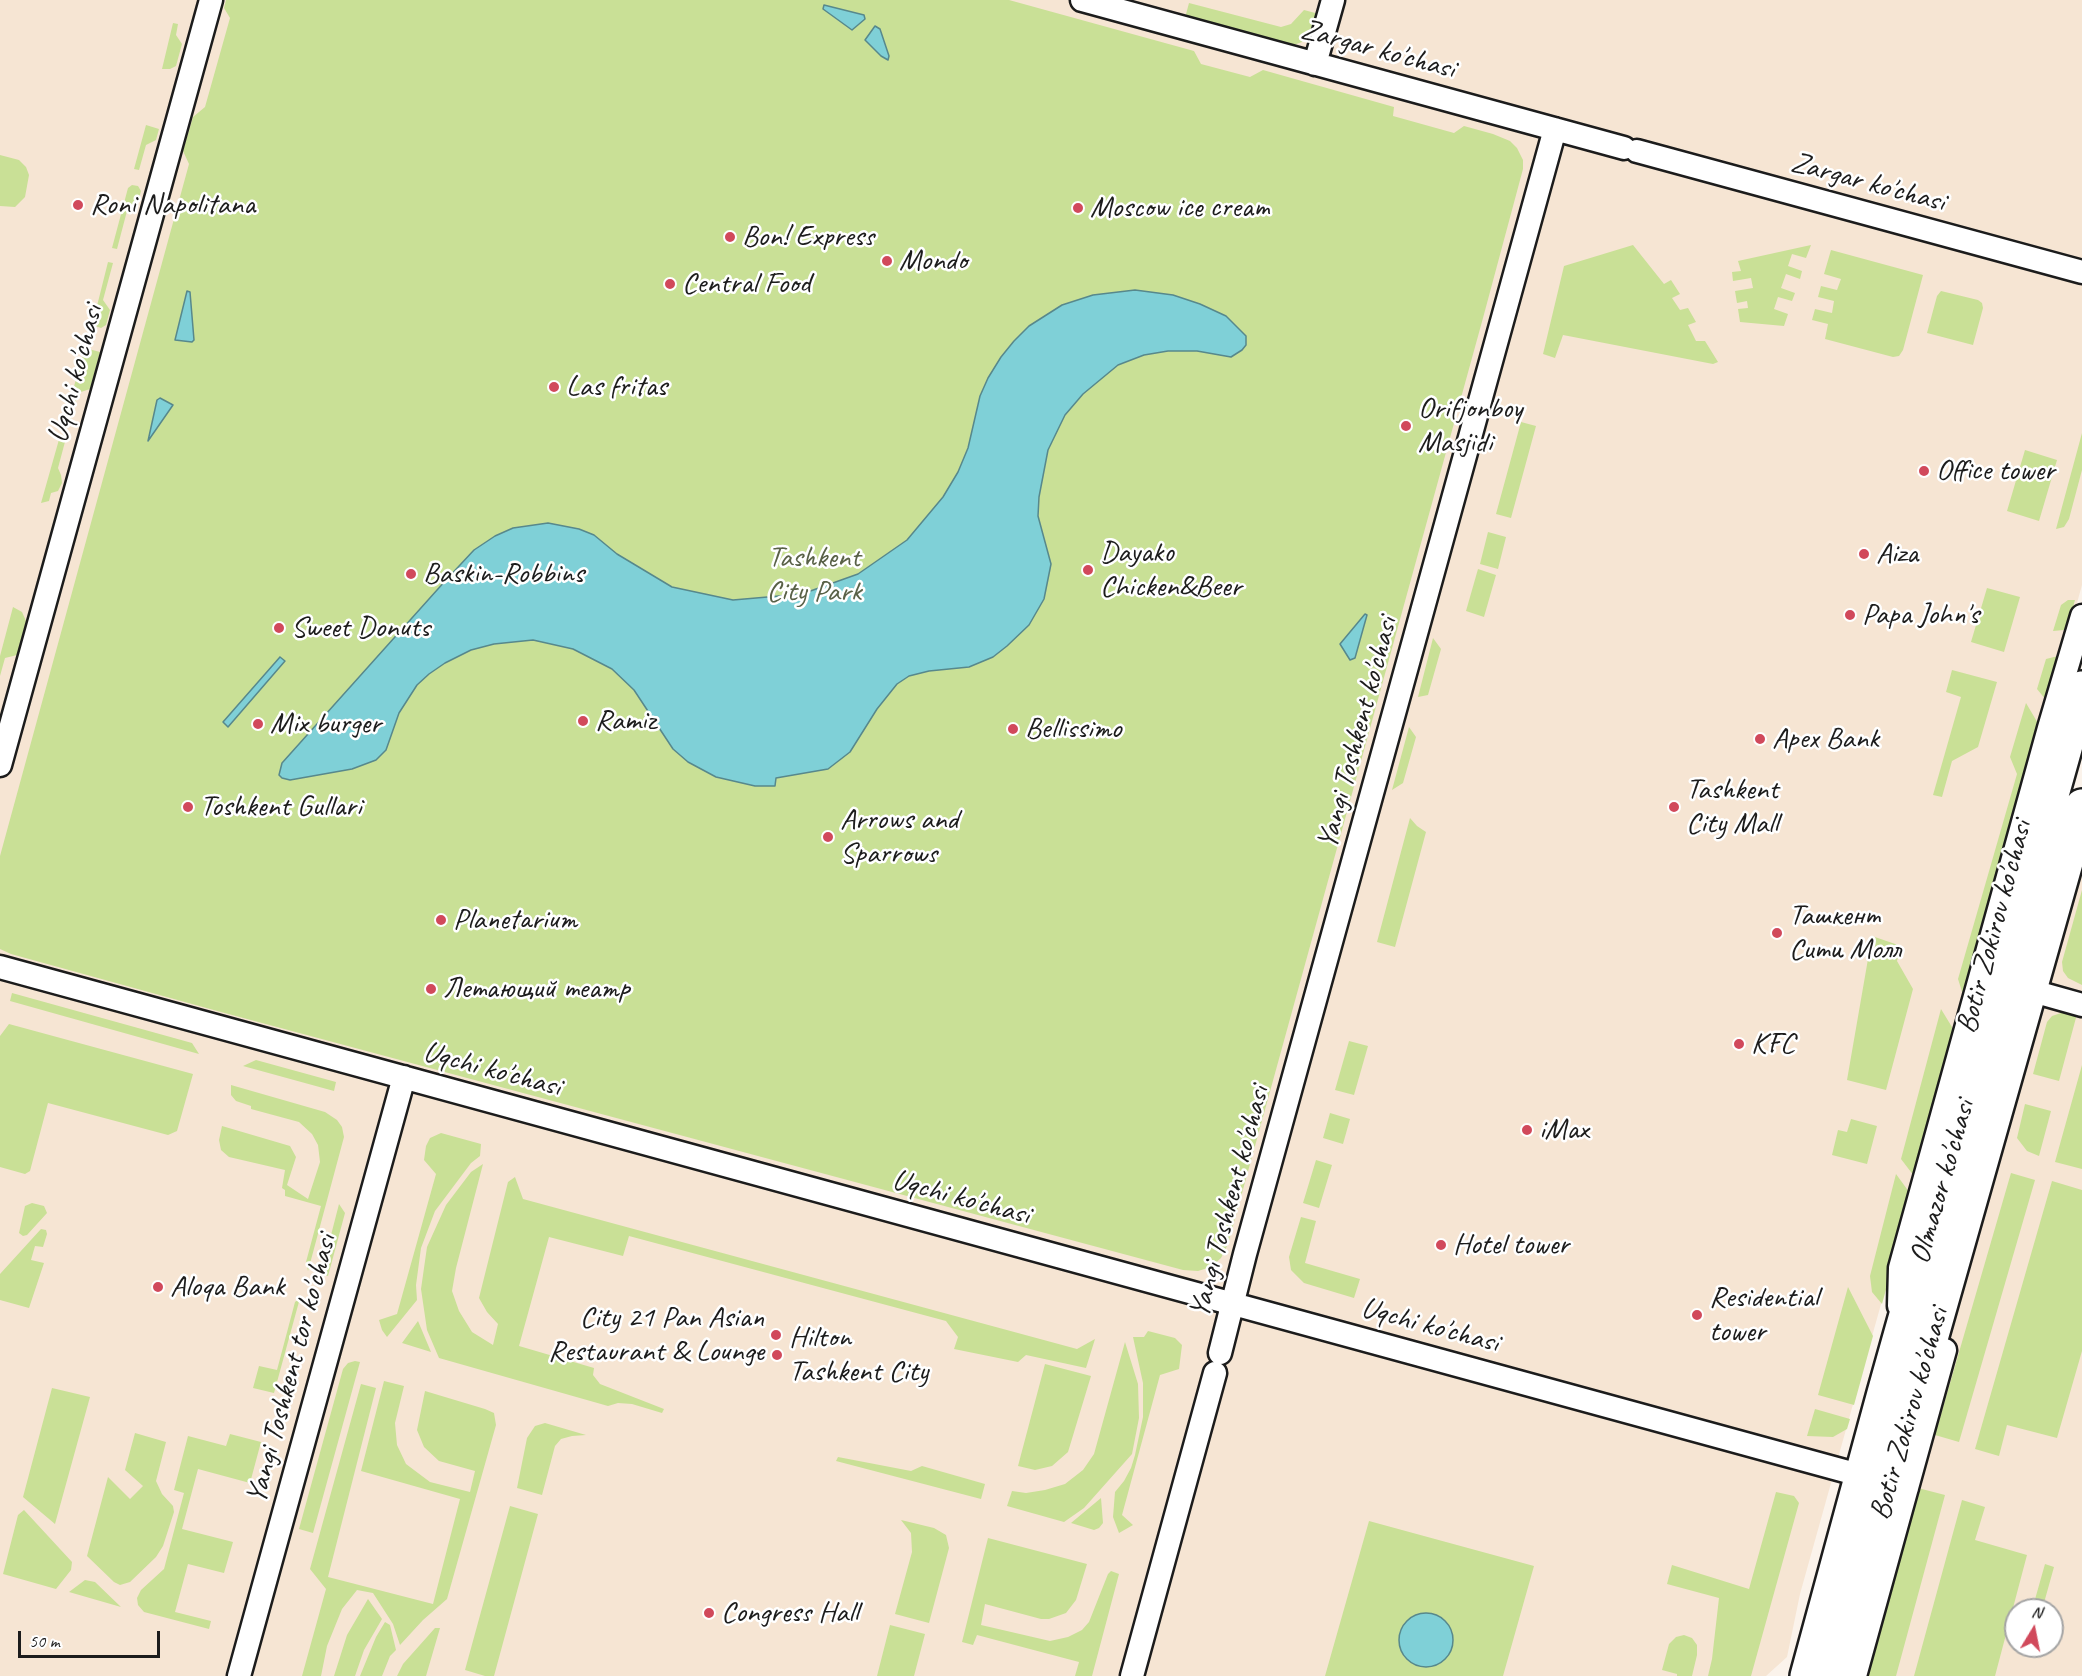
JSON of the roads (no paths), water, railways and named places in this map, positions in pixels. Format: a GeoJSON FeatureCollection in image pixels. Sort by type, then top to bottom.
{"type":"FeatureCollection","features":[{"type":"Feature","properties":{"kind":"main road","name":"Olmazor ko'chasi"},"geometry":{"type":"LineString","coordinates":[[1806,1676],[1886,1482],[1898,1346],[2082,688]]}},
{"type":"Feature","properties":{"kind":"main road","name":"Botir Zokirov ko'chasi"},"geometry":{"type":"LineString","coordinates":[[1838,1676],[1886,1482],[2082,806]]}},
{"type":"Feature","properties":{"kind":"street","name":"Uqchi ko'chasi"},"geometry":{"type":"LineString","coordinates":[[0,765],[210,0]]}},
{"type":"Feature","properties":{"kind":"street","name":"Zargar ko'chasi"},"geometry":{"type":"LineString","coordinates":[[1082,0],[2082,272]]}},
{"type":"Feature","properties":{"kind":"street"},"geometry":{"type":"LineString","coordinates":[[1315,64],[1333,0]]}},
{"type":"Feature","properties":{"kind":"street","name":"Yangi Toshkent ko'chasi"},"geometry":{"type":"LineString","coordinates":[[1132,1676],[1234,1304],[1245,1254],[1555,129]]}},
{"type":"Feature","properties":{"kind":"street","name":"Botir Zokirov ko'chasi"},"geometry":{"type":"LineString","coordinates":[[1898,1346],[1900,1268],[2082,616]]}},
{"type":"Feature","properties":{"kind":"street"},"geometry":{"type":"LineString","coordinates":[[1886,1482],[2043,994],[2082,860]]}},
{"type":"Feature","properties":{"kind":"street","name":"Uqchi ko'chasi"},"geometry":{"type":"LineString","coordinates":[[0,967],[1886,1482]]}},
{"type":"Feature","properties":{"kind":"street"},"geometry":{"type":"LineString","coordinates":[[2043,994],[2082,1005]]}},
{"type":"Feature","properties":{"kind":"street","name":"Yangi Toshkent tor ko'chasi"},"geometry":{"type":"LineString","coordinates":[[239,1676],[404,1077]]}},
{"type":"Feature","properties":{"kind":"street","name":"Botir Zokirov ko'chasi"},"geometry":{"type":"LineString","coordinates":[[1855,1676],[1886,1482]]}},
{"type":"Feature","properties":{"kind":"water"},"geometry":{"type":"Polygon","coordinates":[[[824,5],[864,15],[865,19],[852,30],[823,9],[824,5]]]}},
{"type":"Feature","properties":{"kind":"water"},"geometry":{"type":"Polygon","coordinates":[[[875,26],[880,29],[889,56],[888,60],[865,40],[875,26]]]}},
{"type":"Feature","properties":{"kind":"water"},"geometry":{"type":"Polygon","coordinates":[[[1135,290],[1173,295],[1226,316],[1246,336],[1246,345],[1231,357],[1197,351],[1168,351],[1144,355],[1118,365],[1083,394],[1065,415],[1048,450],[1039,497],[1038,516],[1051,564],[1044,599],[1029,625],[993,657],[969,667],[929,671],[909,676],[897,684],[877,709],[850,752],[828,769],[776,778],[775,786],[755,786],[716,777],[688,762],[673,749],[634,690],[612,669],[573,649],[533,640],[494,644],[471,650],[429,674],[417,685],[399,713],[386,750],[376,760],[352,769],[290,780],[279,775],[282,763],[474,550],[495,536],[513,528],[548,523],[579,529],[594,535],[617,554],[672,587],[733,600],[802,594],[858,574],[907,540],[943,497],[958,472],[968,448],[980,396],[988,378],[1014,341],[1029,326],[1062,305],[1093,295],[1135,290]]]}},
{"type":"Feature","properties":{"kind":"water"},"geometry":{"type":"Polygon","coordinates":[[[187,291],[190,292],[194,340],[192,342],[175,340],[187,291]]]}},
{"type":"Feature","properties":{"kind":"water"},"geometry":{"type":"Polygon","coordinates":[[[160,398],[173,405],[148,441],[157,400],[160,398]]]}},
{"type":"Feature","properties":{"kind":"water"},"geometry":{"type":"Polygon","coordinates":[[[1365,614],[1367,615],[1355,658],[1350,660],[1340,644],[1365,614]]]}},
{"type":"Feature","properties":{"kind":"water"},"geometry":{"type":"Polygon","coordinates":[[[280,657],[285,661],[228,727],[223,722],[280,657]]]}},
{"type":"Feature","properties":{"kind":"water"},"geometry":{"type":"Polygon","coordinates":[[[1426,1613],[1436,1615],[1445,1621],[1451,1630],[1453,1640],[1451,1650],[1445,1659],[1436,1665],[1426,1667],[1416,1665],[1407,1659],[1401,1650],[1399,1640],[1401,1630],[1407,1621],[1416,1615],[1426,1613]]]}},
{"type":"Feature","properties":{"kind":"place","name":"Roni Napolitana"},"geometry":{"type":"Point","coordinates":[78,205]}},
{"type":"Feature","properties":{"kind":"place","name":"Moscow ice cream"},"geometry":{"type":"Point","coordinates":[1078,208]}},
{"type":"Feature","properties":{"kind":"place","name":"Bon! Express"},"geometry":{"type":"Point","coordinates":[730,237]}},
{"type":"Feature","properties":{"kind":"place","name":"Mondo"},"geometry":{"type":"Point","coordinates":[887,261]}},
{"type":"Feature","properties":{"kind":"place","name":"Central Food"},"geometry":{"type":"Point","coordinates":[670,284]}},
{"type":"Feature","properties":{"kind":"place","name":"Las fritas"},"geometry":{"type":"Point","coordinates":[554,387]}},
{"type":"Feature","properties":{"kind":"place","name":"Orifjonboy Masjidi"},"geometry":{"type":"Point","coordinates":[1406,426]}},
{"type":"Feature","properties":{"kind":"place","name":"Office tower"},"geometry":{"type":"Point","coordinates":[1924,471]}},
{"type":"Feature","properties":{"kind":"place","name":"Aiza"},"geometry":{"type":"Point","coordinates":[1864,554]}},
{"type":"Feature","properties":{"kind":"place","name":"Dayako Chicken&Beer"},"geometry":{"type":"Point","coordinates":[1088,570]}},
{"type":"Feature","properties":{"kind":"place","name":"Baskin-Robbins"},"geometry":{"type":"Point","coordinates":[411,574]}},
{"type":"Feature","properties":{"kind":"place","name":"Papa John's"},"geometry":{"type":"Point","coordinates":[1850,615]}},
{"type":"Feature","properties":{"kind":"place","name":"Sweet Donuts"},"geometry":{"type":"Point","coordinates":[279,628]}},
{"type":"Feature","properties":{"kind":"place","name":"Ramiz"},"geometry":{"type":"Point","coordinates":[583,721]}},
{"type":"Feature","properties":{"kind":"place","name":"Mix burger"},"geometry":{"type":"Point","coordinates":[258,724]}},
{"type":"Feature","properties":{"kind":"place","name":"Bellissimo"},"geometry":{"type":"Point","coordinates":[1013,729]}},
{"type":"Feature","properties":{"kind":"place","name":"Apex Bank"},"geometry":{"type":"Point","coordinates":[1760,739]}},
{"type":"Feature","properties":{"kind":"place","name":"Toshkent Gullari"},"geometry":{"type":"Point","coordinates":[188,807]}},
{"type":"Feature","properties":{"kind":"place","name":"Tashkent City Mall"},"geometry":{"type":"Point","coordinates":[1674,807]}},
{"type":"Feature","properties":{"kind":"place","name":"Arrows and Sparrows"},"geometry":{"type":"Point","coordinates":[828,837]}},
{"type":"Feature","properties":{"kind":"place","name":"Planetarium"},"geometry":{"type":"Point","coordinates":[441,920]}},
{"type":"Feature","properties":{"kind":"place","name":"Ташкент Сити Молл"},"geometry":{"type":"Point","coordinates":[1777,933]}},
{"type":"Feature","properties":{"kind":"place","name":"Летающий театр"},"geometry":{"type":"Point","coordinates":[431,989]}},
{"type":"Feature","properties":{"kind":"place","name":"KFC"},"geometry":{"type":"Point","coordinates":[1739,1044]}},
{"type":"Feature","properties":{"kind":"place","name":"iMax"},"geometry":{"type":"Point","coordinates":[1527,1130]}},
{"type":"Feature","properties":{"kind":"place","name":"Hotel tower"},"geometry":{"type":"Point","coordinates":[1441,1245]}},
{"type":"Feature","properties":{"kind":"place","name":"Aloqa Bank"},"geometry":{"type":"Point","coordinates":[158,1287]}},
{"type":"Feature","properties":{"kind":"place","name":"Residential tower"},"geometry":{"type":"Point","coordinates":[1697,1315]}},
{"type":"Feature","properties":{"kind":"place","name":"City 21 Pan Asian Restaurant & Lounge"},"geometry":{"type":"Point","coordinates":[776,1335]}},
{"type":"Feature","properties":{"kind":"place","name":"Hilton Tashkent City"},"geometry":{"type":"Point","coordinates":[777,1355]}},
{"type":"Feature","properties":{"kind":"place","name":"Congress Hall"},"geometry":{"type":"Point","coordinates":[709,1613]}},
{"type":"Feature","properties":{"kind":"park label","name":"Tashkent City Park"},"geometry":{"type":"Point","coordinates":[814,575]}}]}
